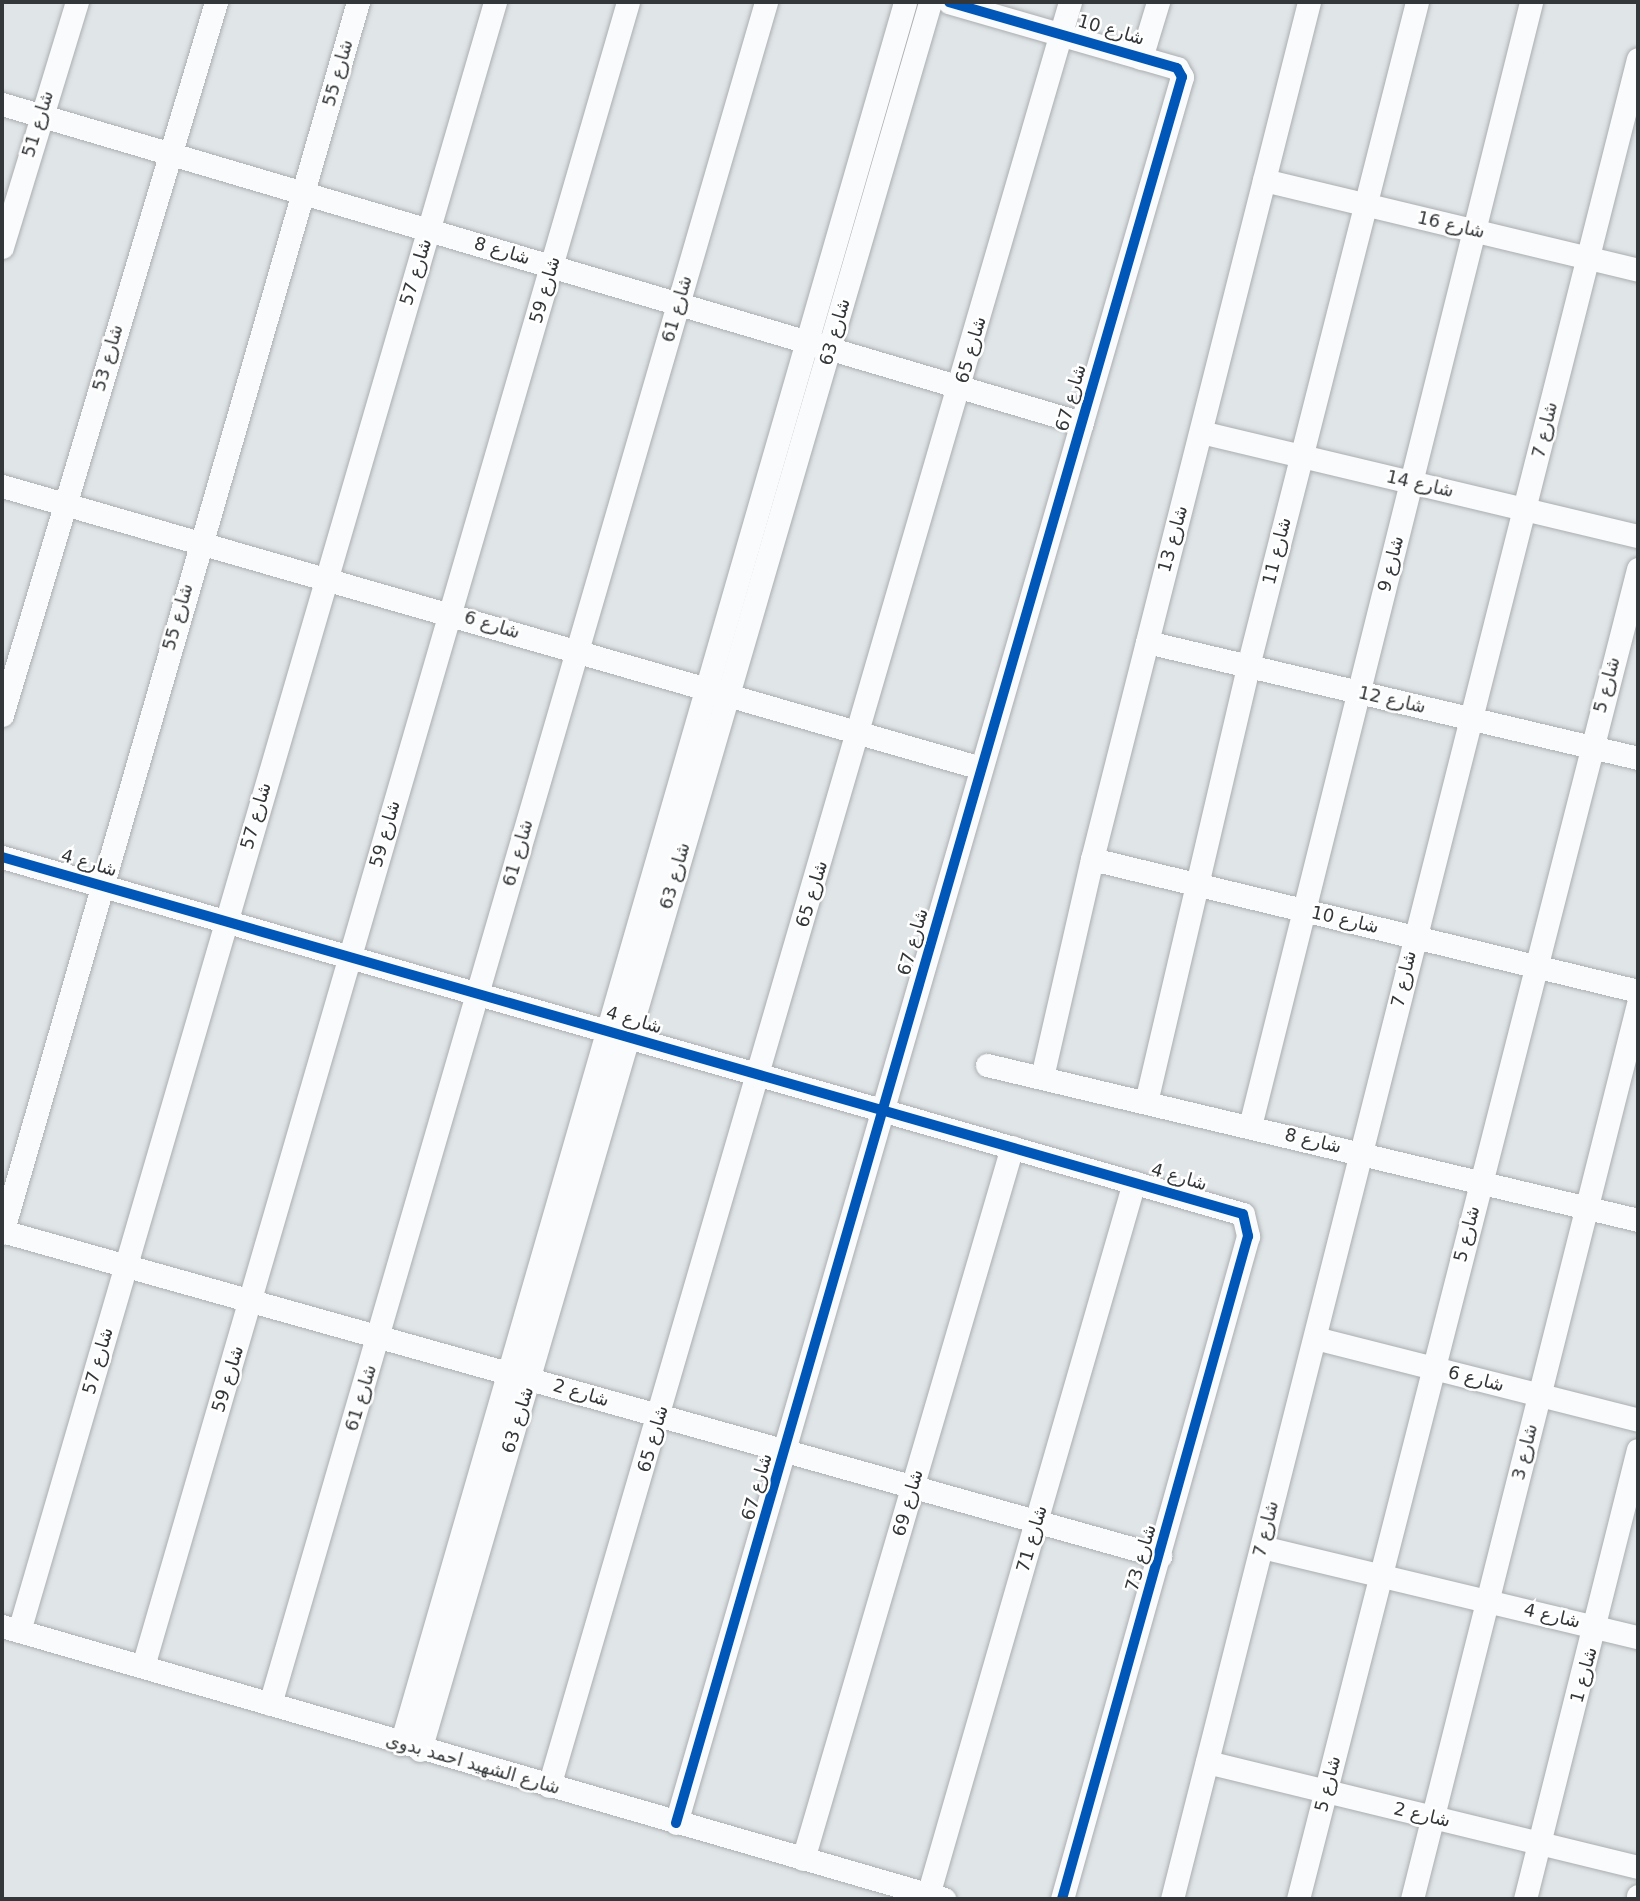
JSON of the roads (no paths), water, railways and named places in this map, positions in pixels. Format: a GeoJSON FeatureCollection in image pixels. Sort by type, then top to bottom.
{"type":"FeatureCollection","features":[{"type":"Feature","properties":{"kind":"street","name":"شارع 51"},"geometry":{"type":"LineString","coordinates":[[2,247],[77,2]]}},
{"type":"Feature","properties":{"kind":"street","name":"شارع 53"},"geometry":{"type":"LineString","coordinates":[[2,715],[168,154],[216,2]]}},
{"type":"Feature","properties":{"kind":"street","name":"شارع 55"},"geometry":{"type":"LineString","coordinates":[[2,1232],[358,2]]}},
{"type":"Feature","properties":{"kind":"street","name":"شارع 57"},"geometry":{"type":"LineString","coordinates":[[10,1629],[127,1266],[225,920],[495,2]]}},
{"type":"Feature","properties":{"kind":"street","name":"شارع 59"},"geometry":{"type":"LineString","coordinates":[[143,1666],[628,2]]}},
{"type":"Feature","properties":{"kind":"street","name":"شارع 61"},"geometry":{"type":"LineString","coordinates":[[270,1704],[766,2]]}},
{"type":"Feature","properties":{"kind":"street","name":"شارع 63"},"geometry":{"type":"LineString","coordinates":[[439,1646],[530,1379],[618,1033],[717,691],[807,342],[905,2]]}},
{"type":"Feature","properties":{"kind":"street","name":"شارع 63"},"geometry":{"type":"LineString","coordinates":[[717,691],[830,348],[930,2]]}},
{"type":"Feature","properties":{"kind":"street","name":"شارع 10"},"geometry":{"type":"LineString","coordinates":[[949,2],[1181,71]]}},
{"type":"Feature","properties":{"kind":"street","name":"شارع 65"},"geometry":{"type":"LineString","coordinates":[[550,1786],[860,733],[1070,2]]}},
{"type":"Feature","properties":{"kind":"street"},"geometry":{"type":"LineString","coordinates":[[1142,58],[1158,2]]}},
{"type":"Feature","properties":{"kind":"street","name":"شارع 13"},"geometry":{"type":"LineString","coordinates":[[1042,1077],[1092,859],[1309,2]]}},
{"type":"Feature","properties":{"kind":"street","name":"شارع 11"},"geometry":{"type":"LineString","coordinates":[[1146,1102],[1248,666],[1417,2]]}},
{"type":"Feature","properties":{"kind":"street","name":"شارع 9"},"geometry":{"type":"LineString","coordinates":[[1250,1126],[1531,2]]}},
{"type":"Feature","properties":{"kind":"street","name":"شارع 7"},"geometry":{"type":"LineString","coordinates":[[1171,1899],[1364,1153],[1414,936],[1638,59]]}},
{"type":"Feature","properties":{"kind":"street","name":"شارع 67"},"geometry":{"type":"LineString","coordinates":[[676,1823],[786,1451],[1181,71]]}},
{"type":"Feature","properties":{"kind":"street","name":"شارع 8"},"geometry":{"type":"LineString","coordinates":[[2,104],[1082,423]]}},
{"type":"Feature","properties":{"kind":"street","name":"شارع 16"},"geometry":{"type":"LineString","coordinates":[[1264,180],[1638,270]]}},
{"type":"Feature","properties":{"kind":"street","name":"شارع 14"},"geometry":{"type":"LineString","coordinates":[[1201,432],[1638,536]]}},
{"type":"Feature","properties":{"kind":"street","name":"شارع 6"},"geometry":{"type":"LineString","coordinates":[[2,485],[449,612],[981,768]]}},
{"type":"Feature","properties":{"kind":"street","name":"شارع 5"},"geometry":{"type":"LineString","coordinates":[[1298,1899],[1638,569]]}},
{"type":"Feature","properties":{"kind":"street","name":"شارع 12"},"geometry":{"type":"LineString","coordinates":[[1146,642],[1638,758]]}},
{"type":"Feature","properties":{"kind":"street","name":"شارع 4"},"geometry":{"type":"LineString","coordinates":[[2,856],[1244,1214],[1249,1225]]}},
{"type":"Feature","properties":{"kind":"street","name":"شارع 10"},"geometry":{"type":"LineString","coordinates":[[1092,859],[1638,991]]}},
{"type":"Feature","properties":{"kind":"street","name":"شارع 3"},"geometry":{"type":"LineString","coordinates":[[1412,1899],[1638,1004]]}},
{"type":"Feature","properties":{"kind":"street","name":"شارع 63"},"geometry":{"type":"LineString","coordinates":[[410,1747],[439,1646],[507,1372],[618,1033]]}},
{"type":"Feature","properties":{"kind":"street","name":"شارع 8"},"geometry":{"type":"LineString","coordinates":[[987,1065],[1638,1220]]}},
{"type":"Feature","properties":{"kind":"street","name":"شارع 69"},"geometry":{"type":"LineString","coordinates":[[803,1859],[1012,1147]]}},
{"type":"Feature","properties":{"kind":"street","name":"شارع 71"},"geometry":{"type":"LineString","coordinates":[[936,1897],[1134,1182]]}},
{"type":"Feature","properties":{"kind":"street","name":"شارع 73"},"geometry":{"type":"LineString","coordinates":[[1062,1899],[1160,1556],[1249,1225]]}},
{"type":"Feature","properties":{"kind":"street","name":"شارع 2"},"geometry":{"type":"LineString","coordinates":[[2,1232],[1160,1556]]}},
{"type":"Feature","properties":{"kind":"street","name":"شارع 6"},"geometry":{"type":"LineString","coordinates":[[1315,1338],[1638,1420]]}},
{"type":"Feature","properties":{"kind":"street","name":"شارع 1"},"geometry":{"type":"LineString","coordinates":[[1525,1899],[1597,1627],[1638,1450]]}},
{"type":"Feature","properties":{"kind":"street","name":"شارع 4"},"geometry":{"type":"LineString","coordinates":[[1262,1547],[1638,1637]]}},
{"type":"Feature","properties":{"kind":"street","name":"شارع الشهيد احمد بدوى"},"geometry":{"type":"LineString","coordinates":[[10,1629],[143,1666],[410,1747],[936,1897]]}},
{"type":"Feature","properties":{"kind":"street","name":"شارع 2"},"geometry":{"type":"LineString","coordinates":[[1207,1762],[1325,1794],[1638,1867]]}}]}
